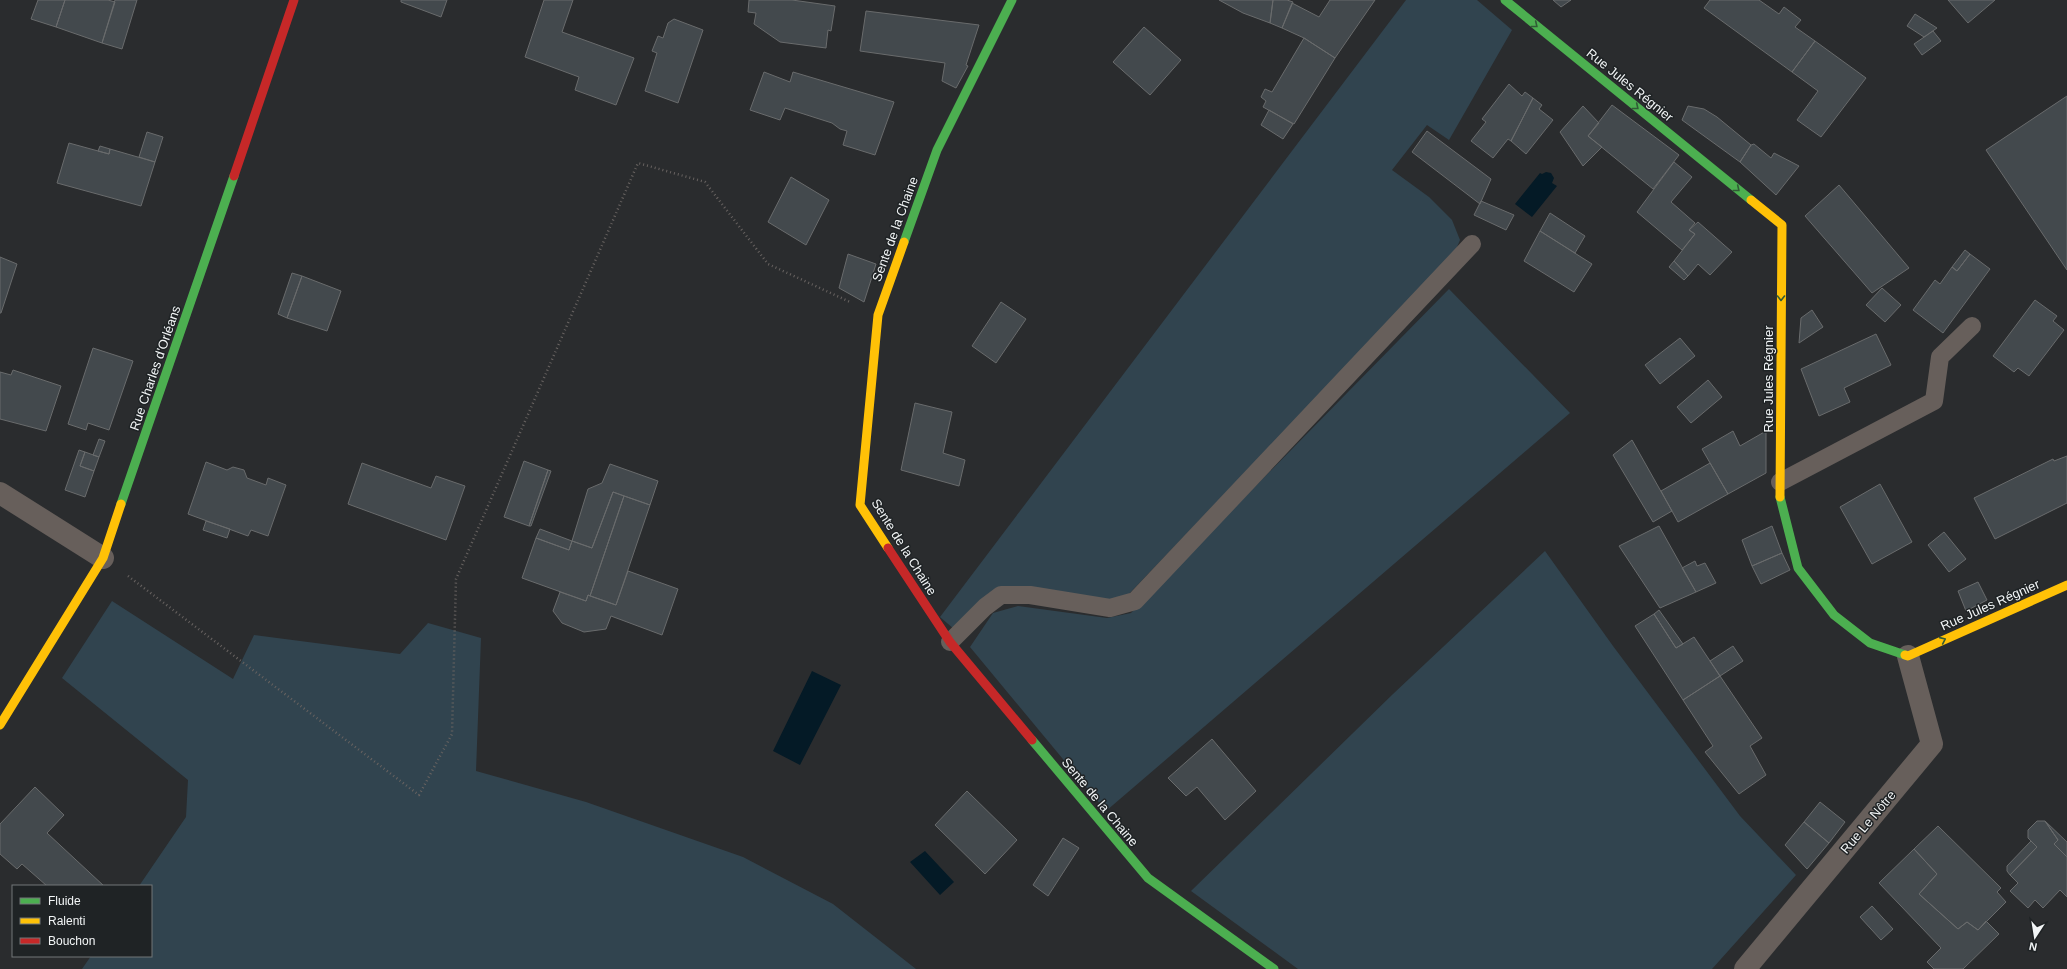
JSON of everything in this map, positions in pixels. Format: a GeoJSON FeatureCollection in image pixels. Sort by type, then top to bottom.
{"type":"FeatureCollection","features":[{"type":"Feature","properties":{"kind":"street","name":"Rue Charles d'Orléans"},"geometry":{"type":"LineString","coordinates":[[0,725],[103,558],[294,0]]}},
{"type":"Feature","properties":{"kind":"street","name":"Sente de la Chaine"},"geometry":{"type":"LineString","coordinates":[[1012,0],[937,150],[878,315],[860,505],[950,642],[1148,878],[1274,969]]}},
{"type":"Feature","properties":{"kind":"street","name":"Rue Jules Régnier"},"geometry":{"type":"LineString","coordinates":[[1505,0],[1782,225],[1780,498],[1798,568],[1834,615],[1870,643],[1908,656],[2067,585]]}},
{"type":"Feature","properties":{"kind":"street"},"geometry":{"type":"LineString","coordinates":[[0,492],[103,558]]}},
{"type":"Feature","properties":{"kind":"street","name":"Rue Le Nôtre"},"geometry":{"type":"LineString","coordinates":[[1745,969],[1932,744],[1908,656]]}},
{"type":"Feature","properties":{"kind":"lane"},"geometry":{"type":"LineString","coordinates":[[950,642],[985,608],[1001,595],[1030,595],[1110,608],[1135,601],[1472,244]]}},
{"type":"Feature","properties":{"kind":"lane"},"geometry":{"type":"LineString","coordinates":[[1780,482],[1934,402],[1940,357],[1972,326]]}},
{"type":"Feature","properties":{"kind":"path"},"geometry":{"type":"LineString","coordinates":[[103,558],[419,795],[452,734],[456,579],[638,163],[705,182],[768,264],[878,315]]}},
{"type":"Feature","properties":{"kind":"shaded area"},"geometry":{"type":"Polygon","coordinates":[[[1406,0],[1477,0],[1512,30],[1449,140],[1427,125],[1392,170],[1429,197],[1452,220],[1460,240],[1454,254],[1127,596],[1110,600],[1018,586],[989,593],[954,629],[940,617],[1406,0]]]}},
{"type":"Feature","properties":{"kind":"shaded area"},"geometry":{"type":"Polygon","coordinates":[[[1546,172],[1551,173],[1554,178],[1552,183],[1557,186],[1532,217],[1515,204],[1540,173],[1542,174],[1546,172]]]}},
{"type":"Feature","properties":{"kind":"shaded area"},"geometry":{"type":"Polygon","coordinates":[[[1449,289],[1570,413],[1106,811],[970,647],[993,613],[1018,606],[1107,618],[1131,613],[1449,289]]]}},
{"type":"Feature","properties":{"kind":"shaded area"},"geometry":{"type":"Polygon","coordinates":[[[1545,551],[1613,646],[1740,816],[1796,875],[1712,969],[1298,969],[1191,891],[1393,694],[1545,551]]]}},
{"type":"Feature","properties":{"kind":"shaded area"},"geometry":{"type":"Polygon","coordinates":[[[112,601],[233,679],[254,635],[400,654],[428,623],[481,638],[476,771],[586,802],[743,857],[833,904],[916,969],[82,969],[90,957],[152,957],[152,885],[140,885],[186,817],[188,780],[62,678],[112,601]]]}},
{"type":"Feature","properties":{"kind":"shaded area"},"geometry":{"type":"Polygon","coordinates":[[[812,671],[841,685],[800,765],[773,751],[812,671]]]}},
{"type":"Feature","properties":{"kind":"shaded area"},"geometry":{"type":"Polygon","coordinates":[[[925,851],[954,882],[940,895],[910,862],[925,851]]]}},
{"type":"Feature","properties":{"kind":"building"},"geometry":{"type":"Polygon","coordinates":[[[38,0],[65,0],[56,27],[31,19],[38,0]]]}},
{"type":"Feature","properties":{"kind":"building"},"geometry":{"type":"Polygon","coordinates":[[[65,0],[108,0],[115,2],[102,43],[56,27],[65,0]]]}},
{"type":"Feature","properties":{"kind":"building"},"geometry":{"type":"Polygon","coordinates":[[[115,0],[137,0],[122,49],[102,43],[115,0]]]}},
{"type":"Feature","properties":{"kind":"building"},"geometry":{"type":"Polygon","coordinates":[[[401,0],[447,0],[441,17],[401,2],[401,0]]]}},
{"type":"Feature","properties":{"kind":"building"},"geometry":{"type":"Polygon","coordinates":[[[544,0],[573,0],[562,32],[634,58],[616,105],[575,90],[579,77],[525,57],[544,0]]]}},
{"type":"Feature","properties":{"kind":"building"},"geometry":{"type":"Polygon","coordinates":[[[749,0],[792,0],[835,6],[831,31],[828,30],[826,48],[780,42],[754,24],[756,13],[748,12],[749,0]]]}},
{"type":"Feature","properties":{"kind":"building"},"geometry":{"type":"Polygon","coordinates":[[[1219,0],[1273,0],[1270,23],[1243,13],[1219,0]]]}},
{"type":"Feature","properties":{"kind":"building"},"geometry":{"type":"Polygon","coordinates":[[[1273,0],[1287,0],[1293,2],[1282,28],[1270,23],[1273,0]]]}},
{"type":"Feature","properties":{"kind":"building"},"geometry":{"type":"Polygon","coordinates":[[[1330,0],[1375,0],[1335,58],[1304,38],[1282,28],[1292,3],[1319,17],[1330,0]]]}},
{"type":"Feature","properties":{"kind":"building"},"geometry":{"type":"Polygon","coordinates":[[[1553,0],[1571,0],[1561,7],[1553,0]]]}},
{"type":"Feature","properties":{"kind":"building"},"geometry":{"type":"Polygon","coordinates":[[[1710,0],[1759,0],[1779,14],[1784,7],[1801,20],[1795,27],[1815,41],[1792,72],[1704,8],[1710,0]]]}},
{"type":"Feature","properties":{"kind":"building"},"geometry":{"type":"Polygon","coordinates":[[[1948,0],[1995,0],[1968,23],[1948,0]]]}},
{"type":"Feature","properties":{"kind":"building"},"geometry":{"type":"Polygon","coordinates":[[[866,11],[979,25],[966,65],[968,66],[956,88],[942,81],[945,63],[860,51],[866,11]]]}},
{"type":"Feature","properties":{"kind":"building"},"geometry":{"type":"Polygon","coordinates":[[[1915,14],[1937,28],[1924,37],[1907,26],[1915,14]]]}},
{"type":"Feature","properties":{"kind":"building"},"geometry":{"type":"Polygon","coordinates":[[[674,19],[703,30],[678,103],[645,91],[657,53],[652,51],[658,36],[663,38],[668,23],[674,19]]]}},
{"type":"Feature","properties":{"kind":"building"},"geometry":{"type":"Polygon","coordinates":[[[1144,27],[1181,60],[1150,95],[1113,62],[1144,27]]]}},
{"type":"Feature","properties":{"kind":"building"},"geometry":{"type":"Polygon","coordinates":[[[1933,31],[1941,41],[1922,55],[1914,44],[1933,31]]]}},
{"type":"Feature","properties":{"kind":"building"},"geometry":{"type":"Polygon","coordinates":[[[1304,38],[1335,58],[1294,124],[1263,107],[1266,101],[1261,97],[1265,89],[1272,92],[1304,38]]]}},
{"type":"Feature","properties":{"kind":"building"},"geometry":{"type":"Polygon","coordinates":[[[1815,41],[1866,78],[1821,137],[1797,120],[1818,91],[1792,72],[1815,41]]]}},
{"type":"Feature","properties":{"kind":"building"},"geometry":{"type":"Polygon","coordinates":[[[764,72],[790,82],[793,72],[894,102],[875,155],[843,145],[847,131],[840,129],[832,123],[785,108],[780,120],[750,110],[764,72]]]}},
{"type":"Feature","properties":{"kind":"building"},"geometry":{"type":"Polygon","coordinates":[[[1509,84],[1522,96],[1525,92],[1533,98],[1511,141],[1508,139],[1493,158],[1471,141],[1486,122],[1482,119],[1509,84]]]}},
{"type":"Feature","properties":{"kind":"building"},"geometry":{"type":"Polygon","coordinates":[[[2067,96],[2067,270],[1986,150],[2067,96]]]}},
{"type":"Feature","properties":{"kind":"building"},"geometry":{"type":"Polygon","coordinates":[[[1533,98],[1542,105],[1539,109],[1553,120],[1526,154],[1511,141],[1533,98]]]}},
{"type":"Feature","properties":{"kind":"building"},"geometry":{"type":"Polygon","coordinates":[[[1612,105],[1679,155],[1653,189],[1588,136],[1612,105]]]}},
{"type":"Feature","properties":{"kind":"building"},"geometry":{"type":"Polygon","coordinates":[[[1583,106],[1599,123],[1588,136],[1602,147],[1583,166],[1560,132],[1583,106]]]}},
{"type":"Feature","properties":{"kind":"building"},"geometry":{"type":"Polygon","coordinates":[[[1688,106],[1704,109],[1717,117],[1751,145],[1740,162],[1682,120],[1688,106]]]}},
{"type":"Feature","properties":{"kind":"building"},"geometry":{"type":"Polygon","coordinates":[[[1269,110],[1293,124],[1283,139],[1261,125],[1269,110]]]}},
{"type":"Feature","properties":{"kind":"building"},"geometry":{"type":"Polygon","coordinates":[[[1427,131],[1491,179],[1480,204],[1412,152],[1427,131]]]}},
{"type":"Feature","properties":{"kind":"building"},"geometry":{"type":"Polygon","coordinates":[[[147,132],[163,137],[155,162],[139,157],[147,132]]]}},
{"type":"Feature","properties":{"kind":"building"},"geometry":{"type":"Polygon","coordinates":[[[69,143],[109,154],[110,149],[155,162],[141,206],[57,183],[69,143]]]}},
{"type":"Feature","properties":{"kind":"building"},"geometry":{"type":"Polygon","coordinates":[[[1754,144],[1771,158],[1774,153],[1799,166],[1776,195],[1740,162],[1751,145],[1754,144]]]}},
{"type":"Feature","properties":{"kind":"building"},"geometry":{"type":"Polygon","coordinates":[[[100,146],[110,149],[109,154],[98,151],[100,146]]]}},
{"type":"Feature","properties":{"kind":"building"},"geometry":{"type":"Polygon","coordinates":[[[1674,162],[1692,177],[1671,202],[1695,223],[1689,230],[1695,234],[1682,250],[1637,212],[1674,162]]]}},
{"type":"Feature","properties":{"kind":"building"},"geometry":{"type":"Polygon","coordinates":[[[791,177],[829,200],[806,245],[768,222],[791,177]]]}},
{"type":"Feature","properties":{"kind":"building"},"geometry":{"type":"Polygon","coordinates":[[[1839,185],[1909,268],[1872,293],[1805,216],[1839,185]]]}},
{"type":"Feature","properties":{"kind":"building"},"geometry":{"type":"Polygon","coordinates":[[[1481,201],[1514,215],[1506,230],[1474,215],[1481,201]]]}},
{"type":"Feature","properties":{"kind":"building"},"geometry":{"type":"Polygon","coordinates":[[[1550,213],[1585,236],[1575,253],[1540,231],[1550,213]]]}},
{"type":"Feature","properties":{"kind":"building"},"geometry":{"type":"Polygon","coordinates":[[[1698,222],[1732,252],[1710,275],[1698,264],[1688,276],[1674,261],[1695,234],[1689,230],[1698,222]]]}},
{"type":"Feature","properties":{"kind":"building"},"geometry":{"type":"Polygon","coordinates":[[[1540,231],[1592,264],[1574,292],[1524,261],[1540,231]]]}},
{"type":"Feature","properties":{"kind":"building"},"geometry":{"type":"Polygon","coordinates":[[[1965,250],[1970,254],[1957,271],[1952,267],[1965,250]]]}},
{"type":"Feature","properties":{"kind":"building"},"geometry":{"type":"Polygon","coordinates":[[[848,254],[876,264],[864,302],[839,288],[848,254]]]}},
{"type":"Feature","properties":{"kind":"building"},"geometry":{"type":"Polygon","coordinates":[[[1970,254],[1990,269],[1943,333],[1913,310],[1935,280],[1940,284],[1952,267],[1957,271],[1970,254]]]}},
{"type":"Feature","properties":{"kind":"building"},"geometry":{"type":"Polygon","coordinates":[[[0,257],[17,264],[1,313],[0,313],[0,257]]]}},
{"type":"Feature","properties":{"kind":"building"},"geometry":{"type":"Polygon","coordinates":[[[1674,261],[1688,276],[1684,280],[1669,267],[1674,261]]]}},
{"type":"Feature","properties":{"kind":"building"},"geometry":{"type":"Polygon","coordinates":[[[292,273],[302,276],[287,318],[278,314],[292,273]]]}},
{"type":"Feature","properties":{"kind":"building"},"geometry":{"type":"Polygon","coordinates":[[[302,276],[341,291],[327,331],[287,318],[302,276]]]}},
{"type":"Feature","properties":{"kind":"building"},"geometry":{"type":"Polygon","coordinates":[[[1882,288],[1901,305],[1885,322],[1866,305],[1882,288]]]}},
{"type":"Feature","properties":{"kind":"building"},"geometry":{"type":"Polygon","coordinates":[[[2035,300],[2057,316],[2053,321],[2064,330],[2029,376],[2018,368],[2014,372],[1993,356],[2035,300]]]}},
{"type":"Feature","properties":{"kind":"building"},"geometry":{"type":"Polygon","coordinates":[[[1001,302],[1026,319],[996,363],[972,346],[1001,302]]]}},
{"type":"Feature","properties":{"kind":"building"},"geometry":{"type":"Polygon","coordinates":[[[1812,310],[1823,327],[1799,343],[1801,318],[1812,310]]]}},
{"type":"Feature","properties":{"kind":"building"},"geometry":{"type":"Polygon","coordinates":[[[1876,334],[1891,365],[1844,388],[1850,402],[1819,416],[1801,369],[1876,334]]]}},
{"type":"Feature","properties":{"kind":"building"},"geometry":{"type":"Polygon","coordinates":[[[1680,338],[1695,356],[1660,384],[1645,365],[1680,338]]]}},
{"type":"Feature","properties":{"kind":"building"},"geometry":{"type":"Polygon","coordinates":[[[93,348],[133,361],[109,430],[88,423],[86,430],[68,424],[93,348]]]}},
{"type":"Feature","properties":{"kind":"building"},"geometry":{"type":"Polygon","coordinates":[[[13,370],[61,386],[46,431],[0,419],[0,372],[11,375],[13,370]]]}},
{"type":"Feature","properties":{"kind":"building"},"geometry":{"type":"Polygon","coordinates":[[[1708,380],[1722,397],[1691,423],[1677,407],[1708,380]]]}},
{"type":"Feature","properties":{"kind":"building"},"geometry":{"type":"Polygon","coordinates":[[[915,403],[952,412],[943,453],[965,460],[959,486],[901,470],[915,403]]]}},
{"type":"Feature","properties":{"kind":"building"},"geometry":{"type":"Polygon","coordinates":[[[1733,431],[1740,446],[1766,431],[1766,473],[1728,494],[1702,449],[1733,431]]]}},
{"type":"Feature","properties":{"kind":"building"},"geometry":{"type":"Polygon","coordinates":[[[99,439],[105,441],[99,457],[93,455],[99,439]]]}},
{"type":"Feature","properties":{"kind":"building"},"geometry":{"type":"Polygon","coordinates":[[[1632,440],[1672,511],[1653,522],[1613,455],[1632,440]]]}},
{"type":"Feature","properties":{"kind":"building"},"geometry":{"type":"Polygon","coordinates":[[[79,450],[85,452],[80,466],[94,471],[85,497],[65,490],[79,450]]]}},
{"type":"Feature","properties":{"kind":"building"},"geometry":{"type":"Polygon","coordinates":[[[85,452],[99,457],[94,471],[80,466],[85,452]]]}},
{"type":"Feature","properties":{"kind":"building"},"geometry":{"type":"Polygon","coordinates":[[[2067,456],[2067,503],[1995,539],[1974,498],[2053,459],[2054,461],[2067,456]]]}},
{"type":"Feature","properties":{"kind":"building"},"geometry":{"type":"Polygon","coordinates":[[[524,461],[548,470],[529,526],[504,517],[524,461]]]}},
{"type":"Feature","properties":{"kind":"building"},"geometry":{"type":"Polygon","coordinates":[[[206,462],[227,470],[233,467],[244,470],[247,478],[266,485],[268,478],[286,485],[268,536],[251,530],[248,536],[188,514],[206,462]]]}},
{"type":"Feature","properties":{"kind":"building"},"geometry":{"type":"Polygon","coordinates":[[[362,463],[431,488],[436,476],[465,486],[446,540],[348,504],[362,463]]]}},
{"type":"Feature","properties":{"kind":"building"},"geometry":{"type":"Polygon","coordinates":[[[1710,463],[1728,494],[1678,522],[1661,491],[1710,463]]]}},
{"type":"Feature","properties":{"kind":"building"},"geometry":{"type":"Polygon","coordinates":[[[610,464],[658,481],[650,505],[613,492],[592,548],[572,541],[588,489],[602,483],[610,464]]]}},
{"type":"Feature","properties":{"kind":"building"},"geometry":{"type":"Polygon","coordinates":[[[548,470],[551,471],[531,526],[529,526],[548,470]]]}},
{"type":"Feature","properties":{"kind":"building"},"geometry":{"type":"Polygon","coordinates":[[[1880,484],[1912,542],[1872,564],[1840,507],[1880,484]]]}},
{"type":"Feature","properties":{"kind":"building"},"geometry":{"type":"Polygon","coordinates":[[[613,492],[624,496],[590,596],[588,595],[586,601],[522,578],[536,538],[569,550],[572,541],[592,548],[613,492]]]}},
{"type":"Feature","properties":{"kind":"building"},"geometry":{"type":"Polygon","coordinates":[[[624,496],[650,505],[616,605],[590,596],[624,496]]]}},
{"type":"Feature","properties":{"kind":"building"},"geometry":{"type":"Polygon","coordinates":[[[206,521],[230,529],[227,538],[203,530],[206,521]]]}},
{"type":"Feature","properties":{"kind":"building"},"geometry":{"type":"Polygon","coordinates":[[[1659,526],[1696,592],[1660,608],[1619,546],[1659,526]]]}},
{"type":"Feature","properties":{"kind":"building"},"geometry":{"type":"Polygon","coordinates":[[[1772,526],[1782,553],[1752,566],[1742,540],[1772,526]]]}},
{"type":"Feature","properties":{"kind":"building"},"geometry":{"type":"Polygon","coordinates":[[[540,529],[572,541],[569,550],[536,538],[540,529]]]}},
{"type":"Feature","properties":{"kind":"building"},"geometry":{"type":"Polygon","coordinates":[[[1944,532],[1966,559],[1949,572],[1928,545],[1944,532]]]}},
{"type":"Feature","properties":{"kind":"building"},"geometry":{"type":"Polygon","coordinates":[[[1782,553],[1790,570],[1761,584],[1752,566],[1782,553]]]}},
{"type":"Feature","properties":{"kind":"building"},"geometry":{"type":"Polygon","coordinates":[[[1695,561],[1697,566],[1705,563],[1716,583],[1696,592],[1682,568],[1695,561]]]}},
{"type":"Feature","properties":{"kind":"building"},"geometry":{"type":"Polygon","coordinates":[[[628,571],[678,589],[662,635],[611,616],[606,629],[584,632],[562,623],[553,611],[560,592],[586,601],[588,595],[616,605],[628,571]]]}},
{"type":"Feature","properties":{"kind":"building"},"geometry":{"type":"Polygon","coordinates":[[[1978,582],[1987,600],[1966,611],[1958,591],[1978,582]]]}},
{"type":"Feature","properties":{"kind":"building"},"geometry":{"type":"Polygon","coordinates":[[[1659,610],[1683,644],[1676,648],[1654,614],[1659,610]]]}},
{"type":"Feature","properties":{"kind":"building"},"geometry":{"type":"Polygon","coordinates":[[[1654,614],[1676,648],[1694,637],[1720,676],[1683,700],[1635,626],[1654,614]]]}},
{"type":"Feature","properties":{"kind":"building"},"geometry":{"type":"Polygon","coordinates":[[[1733,646],[1743,661],[1720,676],[1710,661],[1733,646]]]}},
{"type":"Feature","properties":{"kind":"building"},"geometry":{"type":"Polygon","coordinates":[[[1720,676],[1762,738],[1750,746],[1766,775],[1739,794],[1705,752],[1713,746],[1683,700],[1720,676]]]}},
{"type":"Feature","properties":{"kind":"building"},"geometry":{"type":"Polygon","coordinates":[[[1212,739],[1256,791],[1225,820],[1197,787],[1186,796],[1168,778],[1212,739]]]}},
{"type":"Feature","properties":{"kind":"building"},"geometry":{"type":"Polygon","coordinates":[[[35,787],[64,815],[47,833],[103,885],[46,885],[22,864],[17,869],[0,854],[0,824],[35,787]]]}},
{"type":"Feature","properties":{"kind":"building"},"geometry":{"type":"Polygon","coordinates":[[[967,791],[1017,840],[985,874],[935,825],[967,791]]]}},
{"type":"Feature","properties":{"kind":"building"},"geometry":{"type":"Polygon","coordinates":[[[1820,802],[1845,822],[1829,843],[1804,822],[1820,802]]]}},
{"type":"Feature","properties":{"kind":"building"},"geometry":{"type":"Polygon","coordinates":[[[2037,821],[2045,821],[2058,840],[2054,844],[2067,857],[2067,897],[2060,890],[2043,908],[2035,900],[2028,908],[2010,891],[2018,883],[2010,875],[2037,847],[2028,838],[2028,830],[2037,821]]]}},
{"type":"Feature","properties":{"kind":"building"},"geometry":{"type":"Polygon","coordinates":[[[2045,821],[2067,842],[2067,857],[2054,844],[2058,840],[2045,821]]]}},
{"type":"Feature","properties":{"kind":"building"},"geometry":{"type":"Polygon","coordinates":[[[1804,822],[1829,843],[1807,869],[1785,845],[1804,822]]]}},
{"type":"Feature","properties":{"kind":"building"},"geometry":{"type":"Polygon","coordinates":[[[1938,826],[2001,888],[1997,892],[2006,902],[1978,930],[1967,922],[1958,929],[1919,894],[1937,874],[1914,849],[1938,826]]]}},
{"type":"Feature","properties":{"kind":"building"},"geometry":{"type":"Polygon","coordinates":[[[1063,838],[1079,848],[1048,896],[1033,885],[1063,838]]]}},
{"type":"Feature","properties":{"kind":"building"},"geometry":{"type":"Polygon","coordinates":[[[2031,841],[2037,847],[2010,875],[2007,871],[2007,866],[2031,841]]]}},
{"type":"Feature","properties":{"kind":"building"},"geometry":{"type":"Polygon","coordinates":[[[1914,849],[1937,874],[1919,894],[1958,929],[1967,922],[1978,930],[1986,921],[1999,934],[1963,969],[1934,969],[1927,962],[1941,948],[1879,883],[1914,849]]]}},
{"type":"Feature","properties":{"kind":"building"},"geometry":{"type":"Polygon","coordinates":[[[1872,906],[1893,929],[1881,940],[1860,917],[1872,906]]]}},
{"type":"Feature","properties":{"kind":"traffic: fast"},"geometry":{"type":"LineString","coordinates":[[904,242],[937,150],[1012,0]]}},
{"type":"Feature","properties":{"kind":"traffic: fast"},"geometry":{"type":"LineString","coordinates":[[1505,0],[1751,200]]}},
{"type":"Feature","properties":{"kind":"traffic: fast"},"geometry":{"type":"LineString","coordinates":[[121,504],[234,176]]}},
{"type":"Feature","properties":{"kind":"traffic: fast"},"geometry":{"type":"LineString","coordinates":[[1780,497],[1798,568],[1834,615],[1870,643],[1905,655]]}},
{"type":"Feature","properties":{"kind":"traffic: fast"},"geometry":{"type":"LineString","coordinates":[[1032,740],[1148,878],[1274,969]]}},
{"type":"Feature","properties":{"kind":"traffic: slow"},"geometry":{"type":"LineString","coordinates":[[1751,200],[1782,225],[1780,497]]}},
{"type":"Feature","properties":{"kind":"traffic: slow"},"geometry":{"type":"LineString","coordinates":[[888,548],[860,505],[878,315],[904,242]]}},
{"type":"Feature","properties":{"kind":"traffic: slow"},"geometry":{"type":"LineString","coordinates":[[0,725],[103,558],[121,504]]}},
{"type":"Feature","properties":{"kind":"traffic: slow"},"geometry":{"type":"LineString","coordinates":[[1905,655],[1908,656],[2067,585]]}},
{"type":"Feature","properties":{"kind":"traffic: jam"},"geometry":{"type":"LineString","coordinates":[[234,176],[294,0]]}},
{"type":"Feature","properties":{"kind":"traffic: jam"},"geometry":{"type":"LineString","coordinates":[[888,548],[950,642],[1032,740]]}}]}
